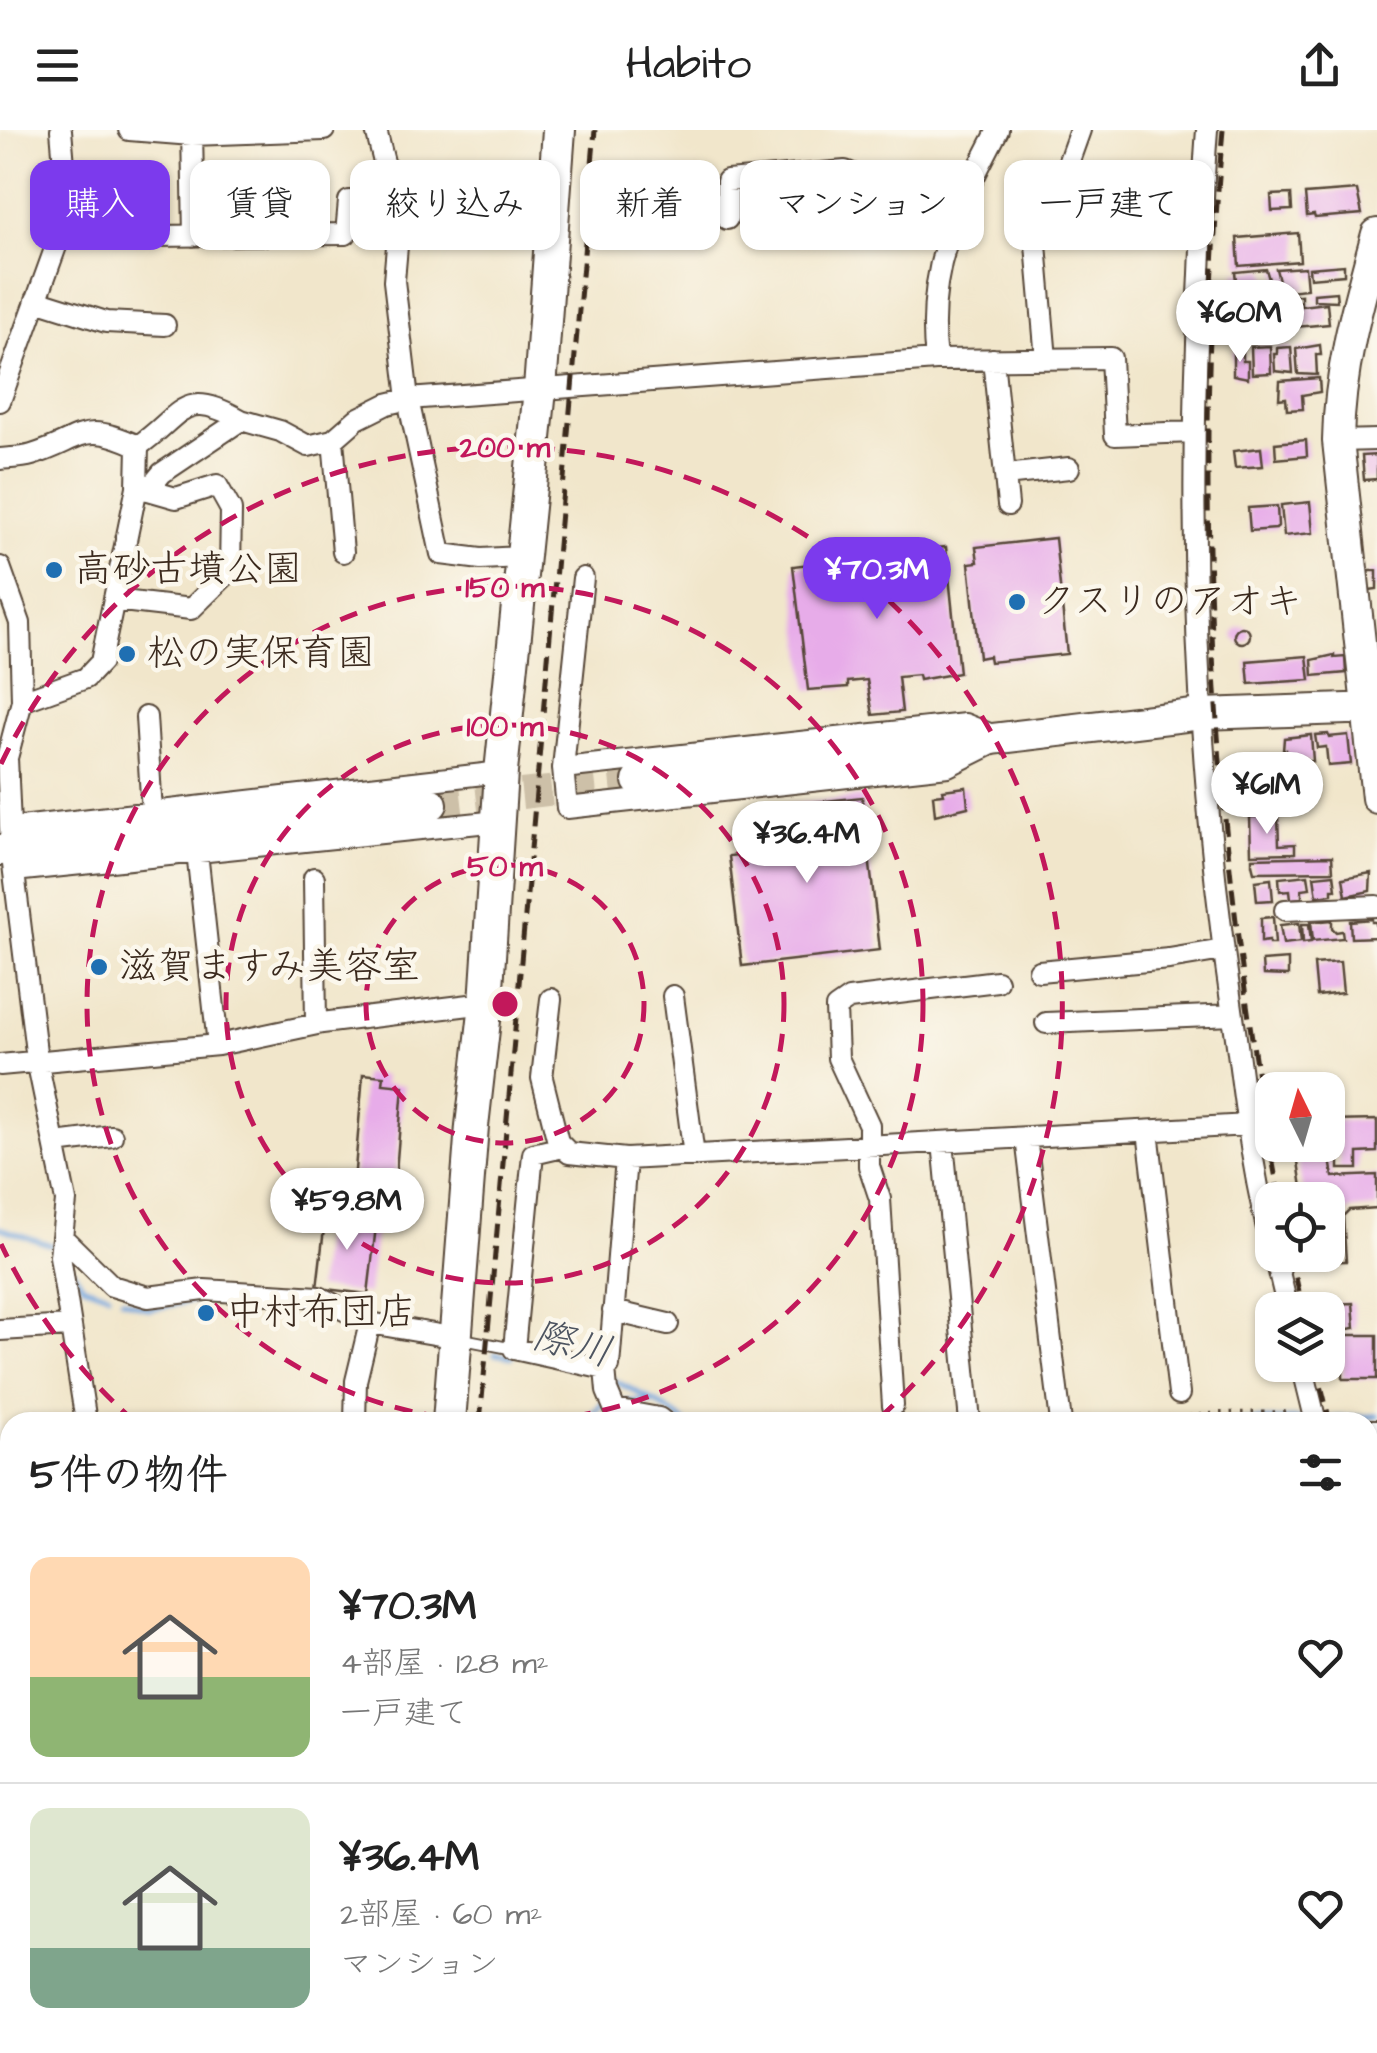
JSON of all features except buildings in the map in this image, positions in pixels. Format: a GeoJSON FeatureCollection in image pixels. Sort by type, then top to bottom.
{"type":"FeatureCollection","features":[{"type":"Feature","properties":{"kind":"main road"},"geometry":{"type":"LineString","coordinates":[[557,160],[559,130]]}},
{"type":"Feature","properties":{"kind":"main road"},"geometry":{"type":"LineString","coordinates":[[450,1412],[502,772],[551,250]]}},
{"type":"Feature","properties":{"kind":"street"},"geometry":{"type":"LineString","coordinates":[[61,130],[64,160]]}},
{"type":"Feature","properties":{"kind":"street"},"geometry":{"type":"LineString","coordinates":[[129,130],[324,130]]}},
{"type":"Feature","properties":{"kind":"street"},"geometry":{"type":"LineString","coordinates":[[376,130],[384,160]]}},
{"type":"Feature","properties":{"kind":"street"},"geometry":{"type":"LineString","coordinates":[[983,160],[998,130]]}},
{"type":"Feature","properties":{"kind":"street"},"geometry":{"type":"LineString","coordinates":[[1046,359],[1033,210],[1066,206],[1066,172],[1080,130]]}},
{"type":"Feature","properties":{"kind":"street"},"geometry":{"type":"LineString","coordinates":[[1207,130],[1193,432],[1202,714],[1224,950],[1258,1182]]}},
{"type":"Feature","properties":{"kind":"street"},"geometry":{"type":"LineString","coordinates":[[192,132],[193,160]]}},
{"type":"Feature","properties":{"kind":"street"},"geometry":{"type":"LineString","coordinates":[[727,219],[727,181],[740,180]]}},
{"type":"Feature","properties":{"kind":"street"},"geometry":{"type":"LineString","coordinates":[[330,234],[346,234],[348,201]]}},
{"type":"Feature","properties":{"kind":"street"},"geometry":{"type":"LineString","coordinates":[[1377,234],[1350,332],[1339,393],[1338,441],[1367,608],[1377,798]]}},
{"type":"Feature","properties":{"kind":"street"},"geometry":{"type":"LineString","coordinates":[[0,401],[53,250]]}},
{"type":"Feature","properties":{"kind":"street"},"geometry":{"type":"LineString","coordinates":[[397,250],[394,281],[408,400],[441,554],[523,557]]}},
{"type":"Feature","properties":{"kind":"street"},"geometry":{"type":"LineString","coordinates":[[936,360],[931,322],[945,250]]}},
{"type":"Feature","properties":{"kind":"street"},"geometry":{"type":"LineString","coordinates":[[36,300],[106,322],[165,325]]}},
{"type":"Feature","properties":{"kind":"street"},"geometry":{"type":"LineString","coordinates":[[138,446],[178,410],[193,405],[211,404],[241,420],[280,430],[308,446],[333,440],[387,404],[408,400],[936,360],[1110,358],[1115,435],[1193,432]]}},
{"type":"Feature","properties":{"kind":"street"},"geometry":{"type":"LineString","coordinates":[[993,360],[1008,505]]}},
{"type":"Feature","properties":{"kind":"street"},"geometry":{"type":"LineString","coordinates":[[142,489],[241,420]]}},
{"type":"Feature","properties":{"kind":"street"},"geometry":{"type":"LineString","coordinates":[[0,460],[32,455],[78,434],[102,433],[138,446]]}},
{"type":"Feature","properties":{"kind":"street"},"geometry":{"type":"LineString","coordinates":[[333,440],[343,552]]}},
{"type":"Feature","properties":{"kind":"street"},"geometry":{"type":"LineString","coordinates":[[1338,441],[1377,440]]}},
{"type":"Feature","properties":{"kind":"street"},"geometry":{"type":"LineString","coordinates":[[22,701],[86,678],[100,662],[142,489],[138,446]]}},
{"type":"Feature","properties":{"kind":"street"},"geometry":{"type":"LineString","coordinates":[[1005,475],[1069,468]]}},
{"type":"Feature","properties":{"kind":"street"},"geometry":{"type":"LineString","coordinates":[[114,600],[192,609],[230,571],[231,510],[217,485],[176,498],[142,489]]}},
{"type":"Feature","properties":{"kind":"street"},"geometry":{"type":"LineString","coordinates":[[0,567],[20,623],[22,701],[7,758],[9,849],[37,1060],[66,1201],[61,1244],[84,1412]]}},
{"type":"Feature","properties":{"kind":"street"},"geometry":{"type":"LineString","coordinates":[[583,578],[563,768],[568,808],[948,766],[1002,739]]}},
{"type":"Feature","properties":{"kind":"street"},"geometry":{"type":"LineString","coordinates":[[638,781],[1202,714],[1372,708]]}},
{"type":"Feature","properties":{"kind":"street"},"geometry":{"type":"LineString","coordinates":[[146,717],[152,812]]}},
{"type":"Feature","properties":{"kind":"street"},"geometry":{"type":"LineString","coordinates":[[563,768],[965,724],[1002,739]]}},
{"type":"Feature","properties":{"kind":"street"},"geometry":{"type":"LineString","coordinates":[[9,849],[152,812],[502,772]]}},
{"type":"Feature","properties":{"kind":"street"},"geometry":{"type":"LineString","coordinates":[[9,849],[432,804]]}},
{"type":"Feature","properties":{"kind":"street"},"geometry":{"type":"LineString","coordinates":[[9,849],[197,852],[498,821]]}},
{"type":"Feature","properties":{"kind":"street"},"geometry":{"type":"LineString","coordinates":[[197,852],[218,1045]]}},
{"type":"Feature","properties":{"kind":"street"},"geometry":{"type":"LineString","coordinates":[[314,878],[316,1024]]}},
{"type":"Feature","properties":{"kind":"street"},"geometry":{"type":"LineString","coordinates":[[1286,910],[1377,906]]}},
{"type":"Feature","properties":{"kind":"street"},"geometry":{"type":"LineString","coordinates":[[1039,971],[1224,950]]}},
{"type":"Feature","properties":{"kind":"street"},"geometry":{"type":"LineString","coordinates":[[894,1406],[880,1199],[869,1166],[869,1124],[838,1058],[836,1008],[849,999],[997,981]]}},
{"type":"Feature","properties":{"kind":"street"},"geometry":{"type":"LineString","coordinates":[[673,996],[694,1156]]}},
{"type":"Feature","properties":{"kind":"street"},"geometry":{"type":"LineString","coordinates":[[552,998],[542,1078],[558,1142],[569,1153],[626,1160],[1249,1126]]}},
{"type":"Feature","properties":{"kind":"street"},"geometry":{"type":"LineString","coordinates":[[0,1065],[218,1045],[316,1024],[486,1003]]}},
{"type":"Feature","properties":{"kind":"street"},"geometry":{"type":"LineString","coordinates":[[1046,1023],[1233,1015]]}},
{"type":"Feature","properties":{"kind":"street"},"geometry":{"type":"LineString","coordinates":[[1148,1131],[1179,1394]]}},
{"type":"Feature","properties":{"kind":"street"},"geometry":{"type":"LineString","coordinates":[[56,1143],[112,1136]]}},
{"type":"Feature","properties":{"kind":"street"},"geometry":{"type":"LineString","coordinates":[[1026,1138],[1060,1412]]}},
{"type":"Feature","properties":{"kind":"street"},"geometry":{"type":"LineString","coordinates":[[943,1142],[969,1412]]}},
{"type":"Feature","properties":{"kind":"street"},"geometry":{"type":"LineString","coordinates":[[563,1147],[533,1154],[514,1349],[608,1386],[649,1412]]}},
{"type":"Feature","properties":{"kind":"street"},"geometry":{"type":"LineString","coordinates":[[608,1386],[626,1160]]}},
{"type":"Feature","properties":{"kind":"street"},"geometry":{"type":"LineString","coordinates":[[61,1244],[112,1286],[148,1297],[204,1290],[319,1296],[370,1324],[457,1338]]}},
{"type":"Feature","properties":{"kind":"street"},"geometry":{"type":"LineString","coordinates":[[614,1312],[668,1324]]}},
{"type":"Feature","properties":{"kind":"street"},"geometry":{"type":"LineString","coordinates":[[355,1412],[356,1381],[370,1324]]}},
{"type":"Feature","properties":{"kind":"street"},"geometry":{"type":"LineString","coordinates":[[0,1330],[70,1326]]}},
{"type":"Feature","properties":{"kind":"street"},"geometry":{"type":"LineString","coordinates":[[1306,1382],[1314,1412]]}},
{"type":"Feature","properties":{"kind":"lane"},"geometry":{"type":"LineString","coordinates":[[457,1338],[514,1349]]}},
{"type":"Feature","properties":{"kind":"waterway","name":"際川"},"geometry":{"type":"LineString","coordinates":[[0,1228],[54,1246]]}},
{"type":"Feature","properties":{"kind":"waterway","name":"際川"},"geometry":{"type":"LineString","coordinates":[[70,1266],[83,1285],[108,1294]]}},
{"type":"Feature","properties":{"kind":"waterway","name":"際川"},"geometry":{"type":"LineString","coordinates":[[122,1299],[149,1309],[194,1301]]}},
{"type":"Feature","properties":{"kind":"waterway","name":"際川"},"geometry":{"type":"LineString","coordinates":[[259,1303],[321,1311],[363,1332]]}},
{"type":"Feature","properties":{"kind":"waterway","name":"際川"},"geometry":{"type":"LineString","coordinates":[[373,1335],[441,1346]]}},
{"type":"Feature","properties":{"kind":"waterway","name":"際川"},"geometry":{"type":"LineString","coordinates":[[495,1354],[512,1357]]}},
{"type":"Feature","properties":{"kind":"waterway","name":"際川"},"geometry":{"type":"LineString","coordinates":[[611,1379],[670,1412]]}},
{"type":"Feature","properties":{"kind":"waterway"},"geometry":{"type":"LineString","coordinates":[[619,1401],[653,1402]]}},
{"type":"Feature","properties":{"kind":"waterway"},"geometry":{"type":"LineString","coordinates":[[594,1412],[603,1403]]}},
{"type":"Feature","properties":{"kind":"tunnel"},"geometry":{"type":"LineString","coordinates":[[432,804],[638,781]]}},
{"type":"Feature","properties":{"kind":"railway"},"geometry":{"type":"LineString","coordinates":[[481,1412],[595,130]]}},
{"type":"Feature","properties":{"kind":"railway"},"geometry":{"type":"LineString","coordinates":[[1223,130],[1208,397],[1214,667],[1238,935],[1277,1182]]}},
{"type":"Feature","properties":{"kind":"railway"},"geometry":{"type":"LineString","coordinates":[[1295,1272],[1299,1292]]}},
{"type":"Feature","properties":{"kind":"railway"},"geometry":{"type":"LineString","coordinates":[[1320,1382],[1328,1412]]}},
{"type":"Feature","properties":{"kind":"place","name":"高砂古墳公園"},"geometry":{"type":"Point","coordinates":[54,570]}},
{"type":"Feature","properties":{"kind":"place","name":"クスリのアオキ"},"geometry":{"type":"Point","coordinates":[1017,602]}},
{"type":"Feature","properties":{"kind":"place","name":"松の実保育園"},"geometry":{"type":"Point","coordinates":[127,654]}},
{"type":"Feature","properties":{"kind":"place","name":"滋賀ますみ美容室"},"geometry":{"type":"Point","coordinates":[99,967]}},
{"type":"Feature","properties":{"kind":"place","name":"中村布団店"},"geometry":{"type":"Point","coordinates":[206,1313]}}]}
